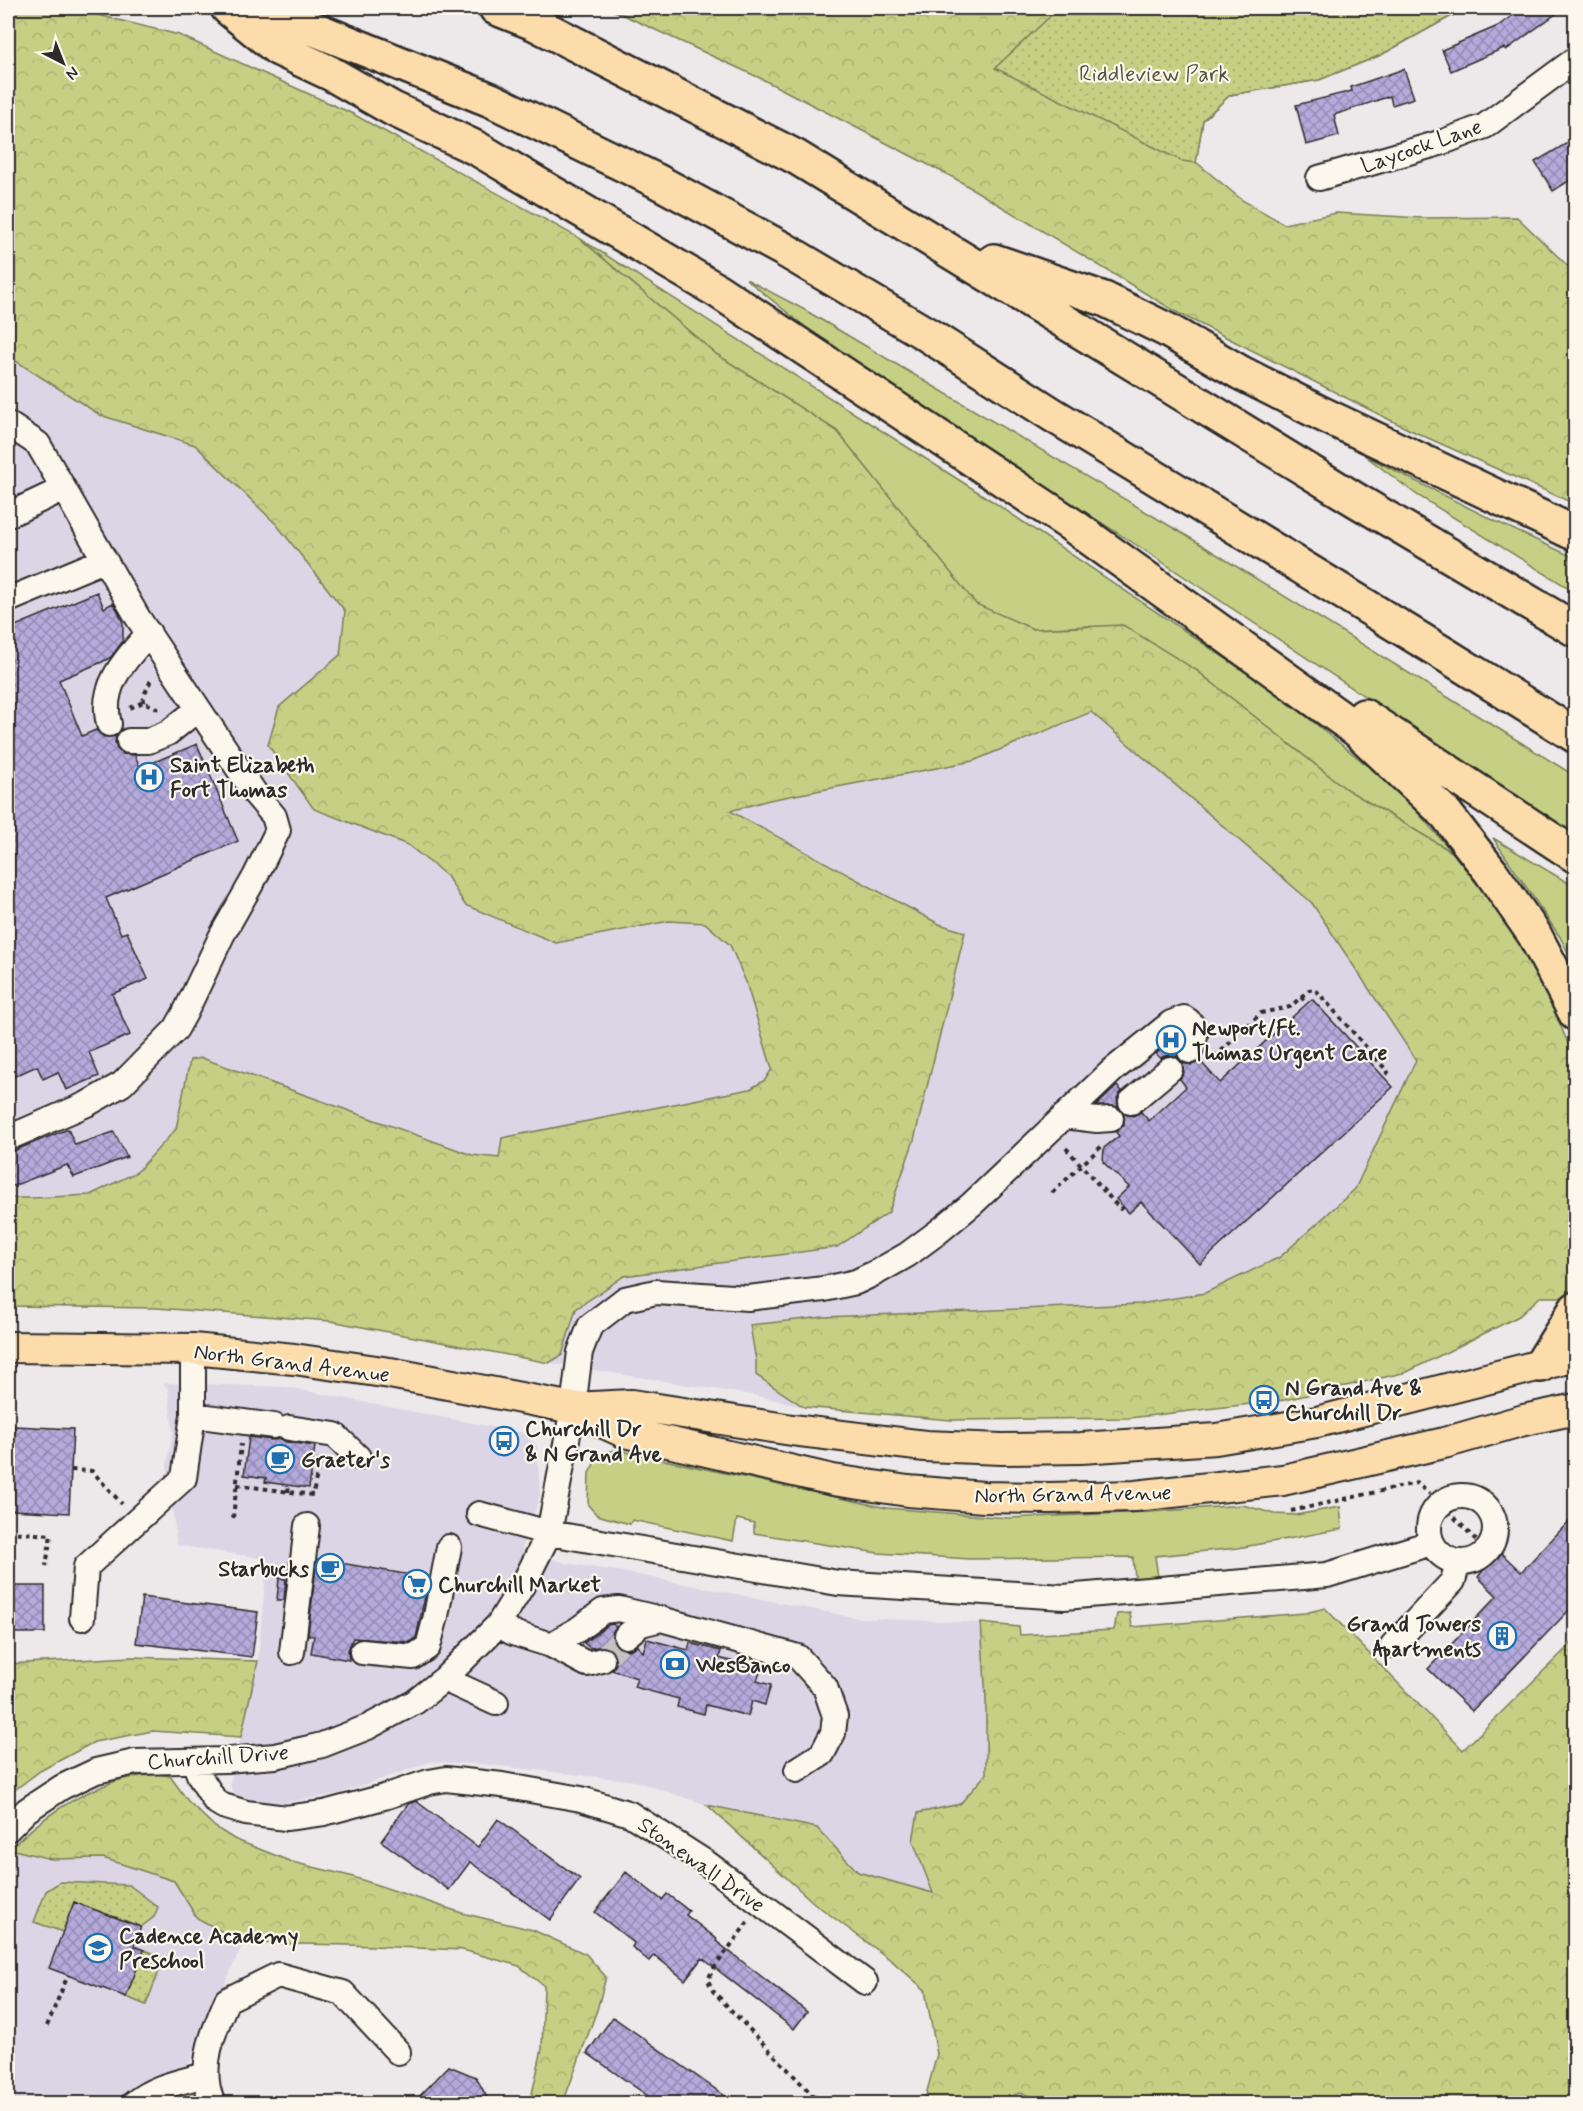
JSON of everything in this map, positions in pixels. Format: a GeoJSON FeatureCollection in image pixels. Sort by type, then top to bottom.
{"type":"FeatureCollection","features":[{"type":"Feature","properties":{"kind":"highway"},"geometry":{"type":"LineString","coordinates":[[228,8],[277,48],[330,73],[393,109],[478,149],[718,291],[1072,525],[1357,730],[1446,814],[1491,872],[1534,934],[1575,1014]]}},
{"type":"Feature","properties":{"kind":"highway"},"geometry":{"type":"LineString","coordinates":[[256,8],[282,16],[491,100],[654,180],[783,249],[928,335],[1053,415],[1575,736]]}},
{"type":"Feature","properties":{"kind":"highway"},"geometry":{"type":"LineString","coordinates":[[496,8],[534,23],[796,157],[1356,500],[1575,630]]}},
{"type":"Feature","properties":{"kind":"highway"},"geometry":{"type":"LineString","coordinates":[[933,239],[1104,299],[1167,330],[1241,373],[1322,414],[1575,534]]}},
{"type":"Feature","properties":{"kind":"highway"},"geometry":{"type":"LineString","coordinates":[[1248,650],[1362,714],[1575,856]]}},
{"type":"Feature","properties":{"kind":"highway"},"geometry":{"type":"LineString","coordinates":[[1540,1365],[1575,1309]]}},
{"type":"Feature","properties":{"kind":"main road","name":"North Grand Avenue"},"geometry":{"type":"LineString","coordinates":[[8,1347],[193,1349],[294,1359],[390,1373],[573,1408],[632,1406],[792,1430],[926,1446],[1002,1449],[1081,1449],[1216,1439],[1317,1422],[1575,1356]]}},
{"type":"Feature","properties":{"kind":"main road","name":"North Grand Avenue"},"geometry":{"type":"LineString","coordinates":[[573,1408],[624,1432],[833,1480],[908,1491],[984,1497],[1049,1498],[1135,1496],[1283,1480],[1444,1443],[1524,1420],[1575,1409]]}},
{"type":"Feature","properties":{"kind":"street","name":"Laycock Lane"},"geometry":{"type":"LineString","coordinates":[[1319,178],[1443,142],[1485,126],[1575,59]]}},
{"type":"Feature","properties":{"kind":"street"},"geometry":{"type":"LineString","coordinates":[[8,424],[38,444],[148,633],[191,715],[274,816],[278,830],[255,877],[222,935],[176,1029],[122,1084],[87,1104],[8,1138]]}},
{"type":"Feature","properties":{"kind":"street"},"geometry":{"type":"LineString","coordinates":[[8,515],[63,489]]}},
{"type":"Feature","properties":{"kind":"street"},"geometry":{"type":"LineString","coordinates":[[8,600],[104,560]]}},
{"type":"Feature","properties":{"kind":"street"},"geometry":{"type":"LineString","coordinates":[[108,721],[105,710],[109,687],[127,658],[148,633]]}},
{"type":"Feature","properties":{"kind":"street"},"geometry":{"type":"LineString","coordinates":[[129,741],[148,741],[168,733],[191,715]]}},
{"type":"Feature","properties":{"kind":"street","name":"Churchill Drive"},"geometry":{"type":"LineString","coordinates":[[8,1829],[27,1810],[62,1787],[96,1771],[135,1762],[226,1760],[275,1756],[322,1745],[377,1722],[415,1702],[444,1679],[498,1625],[525,1581],[549,1533],[573,1408],[580,1352],[590,1326],[625,1299],[656,1292],[748,1298],[824,1289],[856,1282],[907,1256],[972,1204],[1113,1070],[1170,1023],[1184,1018],[1192,1022],[1196,1031],[1194,1043],[1200,1056]]}},
{"type":"Feature","properties":{"kind":"street"},"geometry":{"type":"LineString","coordinates":[[1129,1058],[1152,1085]]}},
{"type":"Feature","properties":{"kind":"street"},"geometry":{"type":"LineString","coordinates":[[1131,1102],[1170,1069]]}},
{"type":"Feature","properties":{"kind":"street"},"geometry":{"type":"LineString","coordinates":[[1064,1116],[1097,1120],[1111,1128]]}},
{"type":"Feature","properties":{"kind":"street"},"geometry":{"type":"LineString","coordinates":[[82,1618],[86,1567],[184,1478],[193,1415],[193,1349]]}},
{"type":"Feature","properties":{"kind":"street"},"geometry":{"type":"LineString","coordinates":[[193,1415],[335,1435],[358,1457]]}},
{"type":"Feature","properties":{"kind":"street"},"geometry":{"type":"LineString","coordinates":[[1470,1497],[1480,1501],[1488,1509],[1496,1529],[1488,1550],[1469,1562],[1458,1562],[1447,1559],[1431,1543],[1428,1533],[1429,1522],[1433,1512],[1449,1498],[1470,1497]]}},
{"type":"Feature","properties":{"kind":"street"},"geometry":{"type":"LineString","coordinates":[[479,1514],[549,1533],[838,1583],[1064,1597],[1327,1575],[1431,1543]]}},
{"type":"Feature","properties":{"kind":"street"},"geometry":{"type":"LineString","coordinates":[[292,1652],[307,1526]]}},
{"type":"Feature","properties":{"kind":"street"},"geometry":{"type":"LineString","coordinates":[[362,1652],[413,1658],[423,1653],[428,1647],[449,1547]]}},
{"type":"Feature","properties":{"kind":"street"},"geometry":{"type":"LineString","coordinates":[[1393,1644],[1453,1581],[1458,1562]]}},
{"type":"Feature","properties":{"kind":"street"},"geometry":{"type":"LineString","coordinates":[[550,1645],[577,1630],[603,1611],[619,1610],[661,1619],[798,1657],[825,1687],[835,1716],[833,1732],[822,1754],[797,1770]]}},
{"type":"Feature","properties":{"kind":"street"},"geometry":{"type":"LineString","coordinates":[[626,1636],[641,1624],[661,1619]]}},
{"type":"Feature","properties":{"kind":"street"},"geometry":{"type":"LineString","coordinates":[[498,1625],[513,1633],[550,1645],[586,1664],[602,1659]]}},
{"type":"Feature","properties":{"kind":"street"},"geometry":{"type":"LineString","coordinates":[[444,1679],[496,1703]]}},
{"type":"Feature","properties":{"kind":"street","name":"Stonewall Drive"},"geometry":{"type":"LineString","coordinates":[[194,1761],[200,1777],[215,1801],[246,1814],[286,1818],[324,1813],[446,1779],[502,1785],[581,1799],[630,1814],[708,1864],[864,1982]]}},
{"type":"Feature","properties":{"kind":"street"},"geometry":{"type":"LineString","coordinates":[[213,2103],[205,2075],[212,2035],[227,2000],[278,1976],[344,1993],[398,2052]]}},
{"type":"Feature","properties":{"kind":"street"},"geometry":{"type":"LineString","coordinates":[[133,2103],[164,2085],[205,2075]]}},
{"type":"Feature","properties":{"kind":"path"},"geometry":{"type":"LineString","coordinates":[[108,721],[143,702],[191,715]]}},
{"type":"Feature","properties":{"kind":"path"},"geometry":{"type":"LineString","coordinates":[[1200,1056],[1262,1013],[1290,1007],[1309,990],[1315,989],[1388,1072],[1383,1077]]}},
{"type":"Feature","properties":{"kind":"path"},"geometry":{"type":"LineString","coordinates":[[1301,997],[1307,1003]]}},
{"type":"Feature","properties":{"kind":"path"},"geometry":{"type":"LineString","coordinates":[[1052,1193],[1103,1145],[1111,1128]]}},
{"type":"Feature","properties":{"kind":"path"},"geometry":{"type":"LineString","coordinates":[[1093,1141],[1103,1145]]}},
{"type":"Feature","properties":{"kind":"path"},"geometry":{"type":"LineString","coordinates":[[1068,1142],[1064,1146],[1120,1209],[1123,1206]]}},
{"type":"Feature","properties":{"kind":"path"},"geometry":{"type":"LineString","coordinates":[[233,1518],[242,1443],[248,1444]]}},
{"type":"Feature","properties":{"kind":"path"},"geometry":{"type":"LineString","coordinates":[[237,1485],[314,1495],[320,1452],[358,1457]]}},
{"type":"Feature","properties":{"kind":"path"},"geometry":{"type":"LineString","coordinates":[[8,1469],[13,1469]]}},
{"type":"Feature","properties":{"kind":"path"},"geometry":{"type":"LineString","coordinates":[[71,1470],[92,1472],[137,1520]]}},
{"type":"Feature","properties":{"kind":"path"},"geometry":{"type":"LineString","coordinates":[[1291,1511],[1417,1483],[1430,1494]]}},
{"type":"Feature","properties":{"kind":"path"},"geometry":{"type":"LineString","coordinates":[[288,1492],[289,1485]]}},
{"type":"Feature","properties":{"kind":"path"},"geometry":{"type":"LineString","coordinates":[[1448,1511],[1479,1543]]}},
{"type":"Feature","properties":{"kind":"path"},"geometry":{"type":"LineString","coordinates":[[8,1532],[51,1534],[46,1566]]}},
{"type":"Feature","properties":{"kind":"path"},"geometry":{"type":"LineString","coordinates":[[761,1904],[712,1971],[708,1980],[713,1991],[821,2103]]}},
{"type":"Feature","properties":{"kind":"path"},"geometry":{"type":"LineString","coordinates":[[47,2026],[68,1975]]}},
{"type":"Feature","properties":{"kind":"shaded area","name":"Saint Elizabeth Fort Thomas"},"geometry":{"type":"Polygon","coordinates":[[[8,356],[100,415],[195,445],[277,525],[345,611],[340,655],[279,707],[314,809],[408,845],[447,876],[465,905],[630,928],[669,921],[705,923],[730,945],[746,982],[772,1069],[765,1080],[750,1089],[502,1138],[500,1158],[472,1155],[190,1061],[176,1129],[137,1173],[90,1195],[8,1198],[8,356]]]}},
{"type":"Feature","properties":{"kind":"shaded area","name":"Newport/Ft. Thomas Urgent Care"},"geometry":{"type":"Polygon","coordinates":[[[1091,712],[1312,903],[1416,1060],[1355,1189],[1280,1257],[1205,1293],[1140,1304],[824,1317],[750,1325],[756,1375],[804,1407],[758,1396],[549,1363],[562,1355],[576,1309],[624,1276],[837,1247],[889,1212],[914,1140],[965,932],[939,924],[729,811],[769,800],[973,761],[1091,712]]]}},
{"type":"Feature","properties":{"kind":"shaded area"},"geometry":{"type":"Polygon","coordinates":[[[163,1383],[286,1387],[524,1433],[537,1446],[540,1495],[522,1549],[565,1563],[623,1572],[857,1618],[981,1623],[986,1699],[986,1774],[960,1804],[913,1841],[934,1893],[858,1872],[817,1828],[707,1805],[635,1781],[480,1764],[430,1762],[338,1794],[263,1806],[236,1802],[230,1784],[258,1661],[267,1559],[177,1545],[167,1465],[173,1431],[168,1388],[163,1383]]]}},
{"type":"Feature","properties":{"kind":"shaded area"},"geometry":{"type":"Polygon","coordinates":[[[10,1849],[51,1859],[103,1858],[175,1881],[197,1918],[243,1943],[189,2064],[156,2075],[113,2103],[8,2104],[8,1852],[10,1849]]]}},
{"type":"Feature","properties":{"kind":"green space"},"geometry":{"type":"Polygon","coordinates":[[[8,8],[70,8],[179,35],[351,113],[579,238],[716,354],[837,431],[976,604],[1033,629],[1123,625],[1196,670],[1346,789],[1452,852],[1494,903],[1542,981],[1572,1053],[1576,1070],[1576,1270],[1569,1297],[1540,1297],[1519,1316],[1407,1372],[1285,1400],[1129,1418],[951,1420],[804,1407],[756,1375],[750,1325],[824,1317],[1140,1304],[1205,1293],[1280,1257],[1355,1189],[1416,1060],[1312,903],[1091,712],[973,761],[769,800],[730,811],[939,924],[965,932],[914,1140],[889,1212],[837,1247],[624,1276],[576,1309],[562,1355],[549,1363],[331,1321],[157,1308],[8,1306],[8,1198],[90,1195],[137,1172],[176,1129],[190,1060],[202,1058],[472,1155],[499,1158],[502,1138],[750,1089],[765,1080],[772,1069],[746,982],[730,945],[705,923],[669,921],[556,943],[465,905],[447,876],[408,845],[314,809],[268,745],[279,707],[340,655],[345,611],[277,525],[195,445],[100,415],[8,356],[8,8]]]}},
{"type":"Feature","properties":{"kind":"green space"},"geometry":{"type":"Polygon","coordinates":[[[608,8],[1466,8],[1381,55],[1319,80],[1230,95],[1203,120],[1196,162],[1242,200],[1284,224],[1336,213],[1422,218],[1517,217],[1575,273],[1575,504],[1408,429],[1178,313],[956,179],[762,79],[608,8]]]}},
{"type":"Feature","properties":{"kind":"green space","name":"Riddleview Park"},"geometry":{"type":"Polygon","coordinates":[[[1059,8],[1466,8],[1381,55],[1319,80],[1230,95],[1203,120],[1196,163],[1182,161],[995,68],[1059,8]]]}},
{"type":"Feature","properties":{"kind":"green space"},"geometry":{"type":"Polygon","coordinates":[[[579,238],[992,501],[1281,696],[1399,791],[1452,852],[1346,789],[1196,670],[1088,626],[1033,629],[975,604],[837,431],[716,354],[579,238]]]}},
{"type":"Feature","properties":{"kind":"green space"},"geometry":{"type":"Polygon","coordinates":[[[746,279],[803,309],[1197,542],[1575,776],[1575,836],[1138,546],[841,356],[746,279]]]}},
{"type":"Feature","properties":{"kind":"green space"},"geometry":{"type":"Polygon","coordinates":[[[1364,455],[1493,520],[1575,558],[1575,592],[1417,495],[1364,455]]]}},
{"type":"Feature","properties":{"kind":"green space"},"geometry":{"type":"Polygon","coordinates":[[[1493,838],[1575,887],[1575,966],[1560,937],[1493,838]]]}},
{"type":"Feature","properties":{"kind":"green space"},"geometry":{"type":"Polygon","coordinates":[[[617,1450],[887,1508],[1008,1518],[1150,1512],[1243,1505],[1275,1514],[1296,1515],[1340,1507],[1342,1529],[1238,1548],[1155,1556],[1158,1577],[1135,1578],[1133,1557],[970,1559],[878,1553],[754,1533],[754,1523],[737,1519],[733,1541],[632,1520],[630,1524],[597,1515],[588,1505],[589,1473],[600,1453],[617,1450]]]}},
{"type":"Feature","properties":{"kind":"green space"},"geometry":{"type":"Polygon","coordinates":[[[1325,1608],[1463,1750],[1575,1640],[1575,2103],[1062,2104],[1020,2093],[993,2103],[944,2103],[925,2099],[937,2054],[925,1990],[892,1961],[814,1903],[707,1805],[817,1828],[858,1872],[933,1893],[913,1841],[918,1813],[960,1804],[986,1774],[986,1699],[981,1623],[1019,1627],[1020,1635],[1114,1630],[1117,1614],[1130,1613],[1132,1627],[1305,1613],[1325,1608]]]}},
{"type":"Feature","properties":{"kind":"green space"},"geometry":{"type":"Polygon","coordinates":[[[131,1657],[258,1661],[241,1737],[153,1731],[94,1742],[40,1771],[8,1795],[8,1664],[131,1657]]]}},
{"type":"Feature","properties":{"kind":"green space"},"geometry":{"type":"Polygon","coordinates":[[[157,1774],[170,1776],[188,1801],[215,1827],[234,1839],[292,1862],[350,1876],[462,1913],[533,1930],[586,1954],[606,1977],[597,2010],[563,2103],[530,2103],[542,2049],[544,1986],[519,1966],[463,1950],[243,1943],[197,1918],[174,1881],[103,1858],[51,1859],[10,1849],[34,1827],[72,1801],[100,1787],[121,1780],[157,1774]]]}},
{"type":"Feature","properties":{"kind":"green space"},"geometry":{"type":"Polygon","coordinates":[[[60,1882],[129,1885],[158,1907],[154,1917],[141,1927],[74,1902],[63,1932],[34,1922],[46,1891],[60,1882]]]}},
{"type":"Feature","properties":{"kind":"green space"},"geometry":{"type":"Polygon","coordinates":[[[144,1950],[164,1958],[146,2005],[126,1997],[144,1950]]]}},
{"type":"Feature","properties":{"kind":"green space"},"geometry":{"type":"Polygon","coordinates":[[[193,2089],[195,2103],[154,2104],[193,2089]]]}},
{"type":"Feature","properties":{"kind":"building"},"geometry":{"type":"Polygon","coordinates":[[[1523,8],[1564,8],[1506,50],[1504,48],[1451,71],[1442,50],[1498,26],[1523,8]]]}},
{"type":"Feature","properties":{"kind":"building"},"geometry":{"type":"Polygon","coordinates":[[[1404,69],[1414,98],[1392,105],[1390,96],[1334,115],[1339,136],[1306,145],[1296,105],[1352,91],[1351,87],[1404,69]]]}},
{"type":"Feature","properties":{"kind":"building"},"geometry":{"type":"Polygon","coordinates":[[[1569,142],[1575,153],[1575,177],[1553,191],[1535,162],[1569,142]]]}},
{"type":"Feature","properties":{"kind":"building"},"geometry":{"type":"Polygon","coordinates":[[[97,592],[104,608],[113,603],[118,611],[123,623],[123,641],[111,657],[59,680],[82,736],[96,730],[104,737],[116,736],[117,749],[122,754],[135,755],[140,768],[197,744],[238,841],[106,898],[121,934],[127,932],[148,979],[112,994],[130,1035],[89,1052],[99,1076],[66,1090],[58,1072],[43,1079],[37,1066],[8,1079],[8,629],[97,592]]]}},
{"type":"Feature","properties":{"kind":"building"},"geometry":{"type":"Polygon","coordinates":[[[1312,999],[1393,1087],[1200,1264],[1141,1202],[1129,1213],[1116,1199],[1129,1187],[1103,1162],[1104,1148],[1119,1136],[1116,1132],[1124,1125],[1124,1114],[1133,1116],[1141,1112],[1149,1121],[1186,1087],[1180,1079],[1184,1073],[1182,1063],[1192,1065],[1200,1061],[1220,1083],[1312,999]]]}},
{"type":"Feature","properties":{"kind":"building"},"geometry":{"type":"Polygon","coordinates":[[[1177,1036],[1180,1039],[1176,1051],[1178,1057],[1168,1055],[1160,1058],[1156,1054],[1177,1036]]]}},
{"type":"Feature","properties":{"kind":"building"},"geometry":{"type":"Polygon","coordinates":[[[1117,1086],[1122,1091],[1117,1098],[1118,1107],[1096,1106],[1117,1086]]]}},
{"type":"Feature","properties":{"kind":"building"},"geometry":{"type":"Polygon","coordinates":[[[68,1129],[75,1145],[114,1132],[127,1157],[74,1177],[67,1165],[8,1188],[8,1153],[68,1129]]]}},
{"type":"Feature","properties":{"kind":"building"},"geometry":{"type":"Polygon","coordinates":[[[15,1426],[73,1429],[69,1513],[11,1510],[15,1426]]]}},
{"type":"Feature","properties":{"kind":"building","name":"Graeter's"},"geometry":{"type":"Polygon","coordinates":[[[249,1437],[280,1439],[315,1446],[309,1488],[265,1482],[266,1478],[244,1475],[249,1437]]]}},
{"type":"Feature","properties":{"kind":"building","name":"Grand Towers Apartments"},"geometry":{"type":"Polygon","coordinates":[[[1575,1515],[1575,1604],[1472,1711],[1428,1669],[1497,1596],[1478,1577],[1488,1564],[1500,1552],[1521,1572],[1575,1515]]]}},
{"type":"Feature","properties":{"kind":"building"},"geometry":{"type":"Polygon","coordinates":[[[317,1559],[429,1578],[416,1638],[409,1642],[353,1638],[348,1650],[349,1660],[311,1653],[314,1636],[308,1635],[317,1559]]]}},
{"type":"Feature","properties":{"kind":"building"},"geometry":{"type":"Polygon","coordinates":[[[279,1578],[286,1579],[284,1600],[277,1600],[279,1578]]]}},
{"type":"Feature","properties":{"kind":"building"},"geometry":{"type":"Polygon","coordinates":[[[8,1586],[45,1586],[45,1633],[8,1633],[8,1586]]]}},
{"type":"Feature","properties":{"kind":"building"},"geometry":{"type":"Polygon","coordinates":[[[142,1597],[258,1612],[252,1657],[136,1643],[142,1597]]]}},
{"type":"Feature","properties":{"kind":"building","name":"WesBanco"},"geometry":{"type":"Polygon","coordinates":[[[613,1624],[616,1627],[612,1639],[621,1649],[629,1650],[637,1646],[643,1652],[647,1639],[688,1650],[690,1643],[721,1651],[719,1658],[761,1669],[757,1681],[771,1685],[765,1705],[752,1701],[748,1716],[706,1705],[704,1714],[677,1707],[679,1699],[634,1687],[637,1678],[612,1670],[616,1664],[616,1657],[612,1650],[605,1646],[590,1648],[584,1643],[608,1625],[613,1624]]]}},
{"type":"Feature","properties":{"kind":"building"},"geometry":{"type":"Polygon","coordinates":[[[416,1801],[478,1847],[498,1819],[580,1879],[550,1920],[470,1862],[449,1890],[381,1841],[408,1804],[416,1801]]]}},
{"type":"Feature","properties":{"kind":"building"},"geometry":{"type":"Polygon","coordinates":[[[626,1872],[662,1900],[667,1894],[689,1911],[686,1915],[717,1939],[716,1941],[807,2012],[794,2029],[702,1958],[685,1980],[654,1955],[649,1961],[632,1947],[634,1943],[595,1912],[626,1872]]]}},
{"type":"Feature","properties":{"kind":"building","name":"Cadence Academy Preschool"},"geometry":{"type":"Polygon","coordinates":[[[74,1902],[141,1927],[134,1946],[144,1950],[126,1997],[49,1968],[74,1902]]]}},
{"type":"Feature","properties":{"kind":"building"},"geometry":{"type":"Polygon","coordinates":[[[613,2017],[735,2103],[658,2103],[587,2053],[613,2017]]]}},
{"type":"Feature","properties":{"kind":"building"},"geometry":{"type":"Polygon","coordinates":[[[449,2066],[476,2077],[490,2103],[413,2103],[449,2066]]]}},
{"type":"Feature","properties":{"kind":"tunnel"},"geometry":{"type":"LineString","coordinates":[[602,1660],[626,1636]]}},
{"type":"Feature","properties":{"kind":"place","name":"Saint Elizabeth Fort Thomas"},"geometry":{"type":"Point","coordinates":[149,777]}},
{"type":"Feature","properties":{"kind":"place","name":"Newport/Ft. Thomas Urgent Care"},"geometry":{"type":"Point","coordinates":[1171,1040]}},
{"type":"Feature","properties":{"kind":"place","name":"N Grand Ave & Churchill Dr"},"geometry":{"type":"Point","coordinates":[1264,1400]}},
{"type":"Feature","properties":{"kind":"place","name":"Churchill Dr & N Grand Ave"},"geometry":{"type":"Point","coordinates":[504,1441]}},
{"type":"Feature","properties":{"kind":"place","name":"Graeter's"},"geometry":{"type":"Point","coordinates":[280,1459]}},
{"type":"Feature","properties":{"kind":"place","name":"Starbucks"},"geometry":{"type":"Point","coordinates":[330,1568]}},
{"type":"Feature","properties":{"kind":"place","name":"Churchill Market"},"geometry":{"type":"Point","coordinates":[417,1584]}},
{"type":"Feature","properties":{"kind":"place","name":"Grand Towers Apartments"},"geometry":{"type":"Point","coordinates":[1502,1636]}},
{"type":"Feature","properties":{"kind":"place","name":"WesBanco"},"geometry":{"type":"Point","coordinates":[675,1664]}},
{"type":"Feature","properties":{"kind":"place","name":"Cadence Academy Preschool"},"geometry":{"type":"Point","coordinates":[98,1948]}}]}
